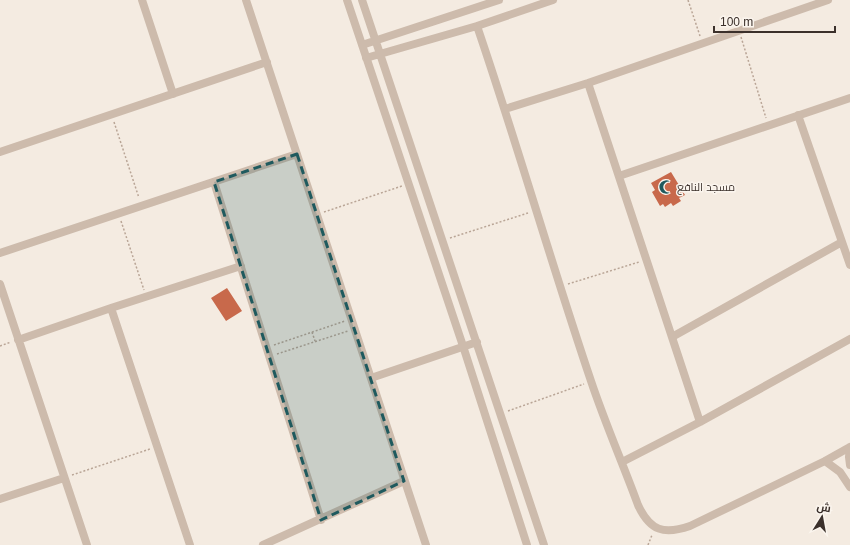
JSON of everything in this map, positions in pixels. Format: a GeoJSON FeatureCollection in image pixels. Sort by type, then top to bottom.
{"type":"FeatureCollection","features":[{"type":"Feature","properties":{"kind":"street"},"geometry":{"type":"LineString","coordinates":[[142,0],[173,94]]}},
{"type":"Feature","properties":{"kind":"street"},"geometry":{"type":"LineString","coordinates":[[246,0],[426,545]]}},
{"type":"Feature","properties":{"kind":"street"},"geometry":{"type":"LineString","coordinates":[[347,0],[463,346],[527,545]]}},
{"type":"Feature","properties":{"kind":"street"},"geometry":{"type":"LineString","coordinates":[[362,0],[544,545]]}},
{"type":"Feature","properties":{"kind":"street"},"geometry":{"type":"LineString","coordinates":[[362,45],[499,0]]}},
{"type":"Feature","properties":{"kind":"street"},"geometry":{"type":"LineString","coordinates":[[366,58],[477,26],[553,0]]}},
{"type":"Feature","properties":{"kind":"street"},"geometry":{"type":"LineString","coordinates":[[505,109],[588,83],[828,0]]}},
{"type":"Feature","properties":{"kind":"street"},"geometry":{"type":"LineString","coordinates":[[477,26],[505,109],[591,382],[642,515],[648,523],[662,531],[670,531],[690,526],[825,461],[850,447]]}},
{"type":"Feature","properties":{"kind":"street"},"geometry":{"type":"LineString","coordinates":[[0,152],[267,62]]}},
{"type":"Feature","properties":{"kind":"street"},"geometry":{"type":"LineString","coordinates":[[588,83],[700,422]]}},
{"type":"Feature","properties":{"kind":"street"},"geometry":{"type":"LineString","coordinates":[[619,176],[850,98]]}},
{"type":"Feature","properties":{"kind":"street"},"geometry":{"type":"LineString","coordinates":[[798,116],[850,265]]}},
{"type":"Feature","properties":{"kind":"street"},"geometry":{"type":"LineString","coordinates":[[0,253],[297,154]]}},
{"type":"Feature","properties":{"kind":"street"},"geometry":{"type":"LineString","coordinates":[[214,182],[321,520]]}},
{"type":"Feature","properties":{"kind":"street"},"geometry":{"type":"LineString","coordinates":[[672,337],[842,242]]}},
{"type":"Feature","properties":{"kind":"street"},"geometry":{"type":"LineString","coordinates":[[18,340],[241,266]]}},
{"type":"Feature","properties":{"kind":"street"},"geometry":{"type":"LineString","coordinates":[[0,284],[87,545]]}},
{"type":"Feature","properties":{"kind":"street"},"geometry":{"type":"LineString","coordinates":[[112,308],[190,545]]}},
{"type":"Feature","properties":{"kind":"street"},"geometry":{"type":"LineString","coordinates":[[622,462],[700,422],[850,339]]}},
{"type":"Feature","properties":{"kind":"street"},"geometry":{"type":"LineString","coordinates":[[371,378],[477,342]]}},
{"type":"Feature","properties":{"kind":"street"},"geometry":{"type":"LineString","coordinates":[[850,447],[848,457],[850,465]]}},
{"type":"Feature","properties":{"kind":"street"},"geometry":{"type":"LineString","coordinates":[[825,461],[840,472],[850,487]]}},
{"type":"Feature","properties":{"kind":"street"},"geometry":{"type":"LineString","coordinates":[[0,499],[64,478]]}},
{"type":"Feature","properties":{"kind":"street"},"geometry":{"type":"LineString","coordinates":[[263,545],[321,520],[404,481]]}},
{"type":"Feature","properties":{"kind":"path"},"geometry":{"type":"LineString","coordinates":[[688,0],[703,43]]}},
{"type":"Feature","properties":{"kind":"path"},"geometry":{"type":"LineString","coordinates":[[739,30],[768,126]]}},
{"type":"Feature","properties":{"kind":"path"},"geometry":{"type":"LineString","coordinates":[[112,114],[141,206]]}},
{"type":"Feature","properties":{"kind":"path"},"geometry":{"type":"LineString","coordinates":[[317,214],[409,184]]}},
{"type":"Feature","properties":{"kind":"path"},"geometry":{"type":"LineString","coordinates":[[442,240],[536,210]]}},
{"type":"Feature","properties":{"kind":"path"},"geometry":{"type":"LineString","coordinates":[[118,214],[146,297]]}},
{"type":"Feature","properties":{"kind":"path"},"geometry":{"type":"LineString","coordinates":[[560,286],[646,260]]}},
{"type":"Feature","properties":{"kind":"path"},"geometry":{"type":"LineString","coordinates":[[267,348],[351,319]]}},
{"type":"Feature","properties":{"kind":"path"},"geometry":{"type":"LineString","coordinates":[[270,357],[354,329]]}},
{"type":"Feature","properties":{"kind":"path"},"geometry":{"type":"LineString","coordinates":[[312,332],[315,342]]}},
{"type":"Feature","properties":{"kind":"path"},"geometry":{"type":"LineString","coordinates":[[0,346],[18,340]]}},
{"type":"Feature","properties":{"kind":"path"},"geometry":{"type":"LineString","coordinates":[[501,414],[591,382]]}},
{"type":"Feature","properties":{"kind":"path"},"geometry":{"type":"LineString","coordinates":[[64,478],[157,446]]}},
{"type":"Feature","properties":{"kind":"path"},"geometry":{"type":"LineString","coordinates":[[648,545],[655,528]]}},
{"type":"Feature","properties":{"kind":"highlighted area"},"geometry":{"type":"Polygon","coordinates":[[[297,154],[404,481],[321,520],[214,182],[297,154]]]}},
{"type":"Feature","properties":{"kind":"building","name":"مسجد النافع"},"geometry":{"type":"Polygon","coordinates":[[[671,172],[685,195],[679,198],[681,201],[673,206],[671,203],[665,207],[663,204],[660,206],[652,192],[655,190],[651,183],[671,172]]]}},
{"type":"Feature","properties":{"kind":"building"},"geometry":{"type":"Polygon","coordinates":[[[227,288],[242,311],[226,321],[211,298],[227,288]]]}},
{"type":"Feature","properties":{"kind":"place","name":"مسجد النافع"},"geometry":{"type":"Point","coordinates":[666,187]}}]}
